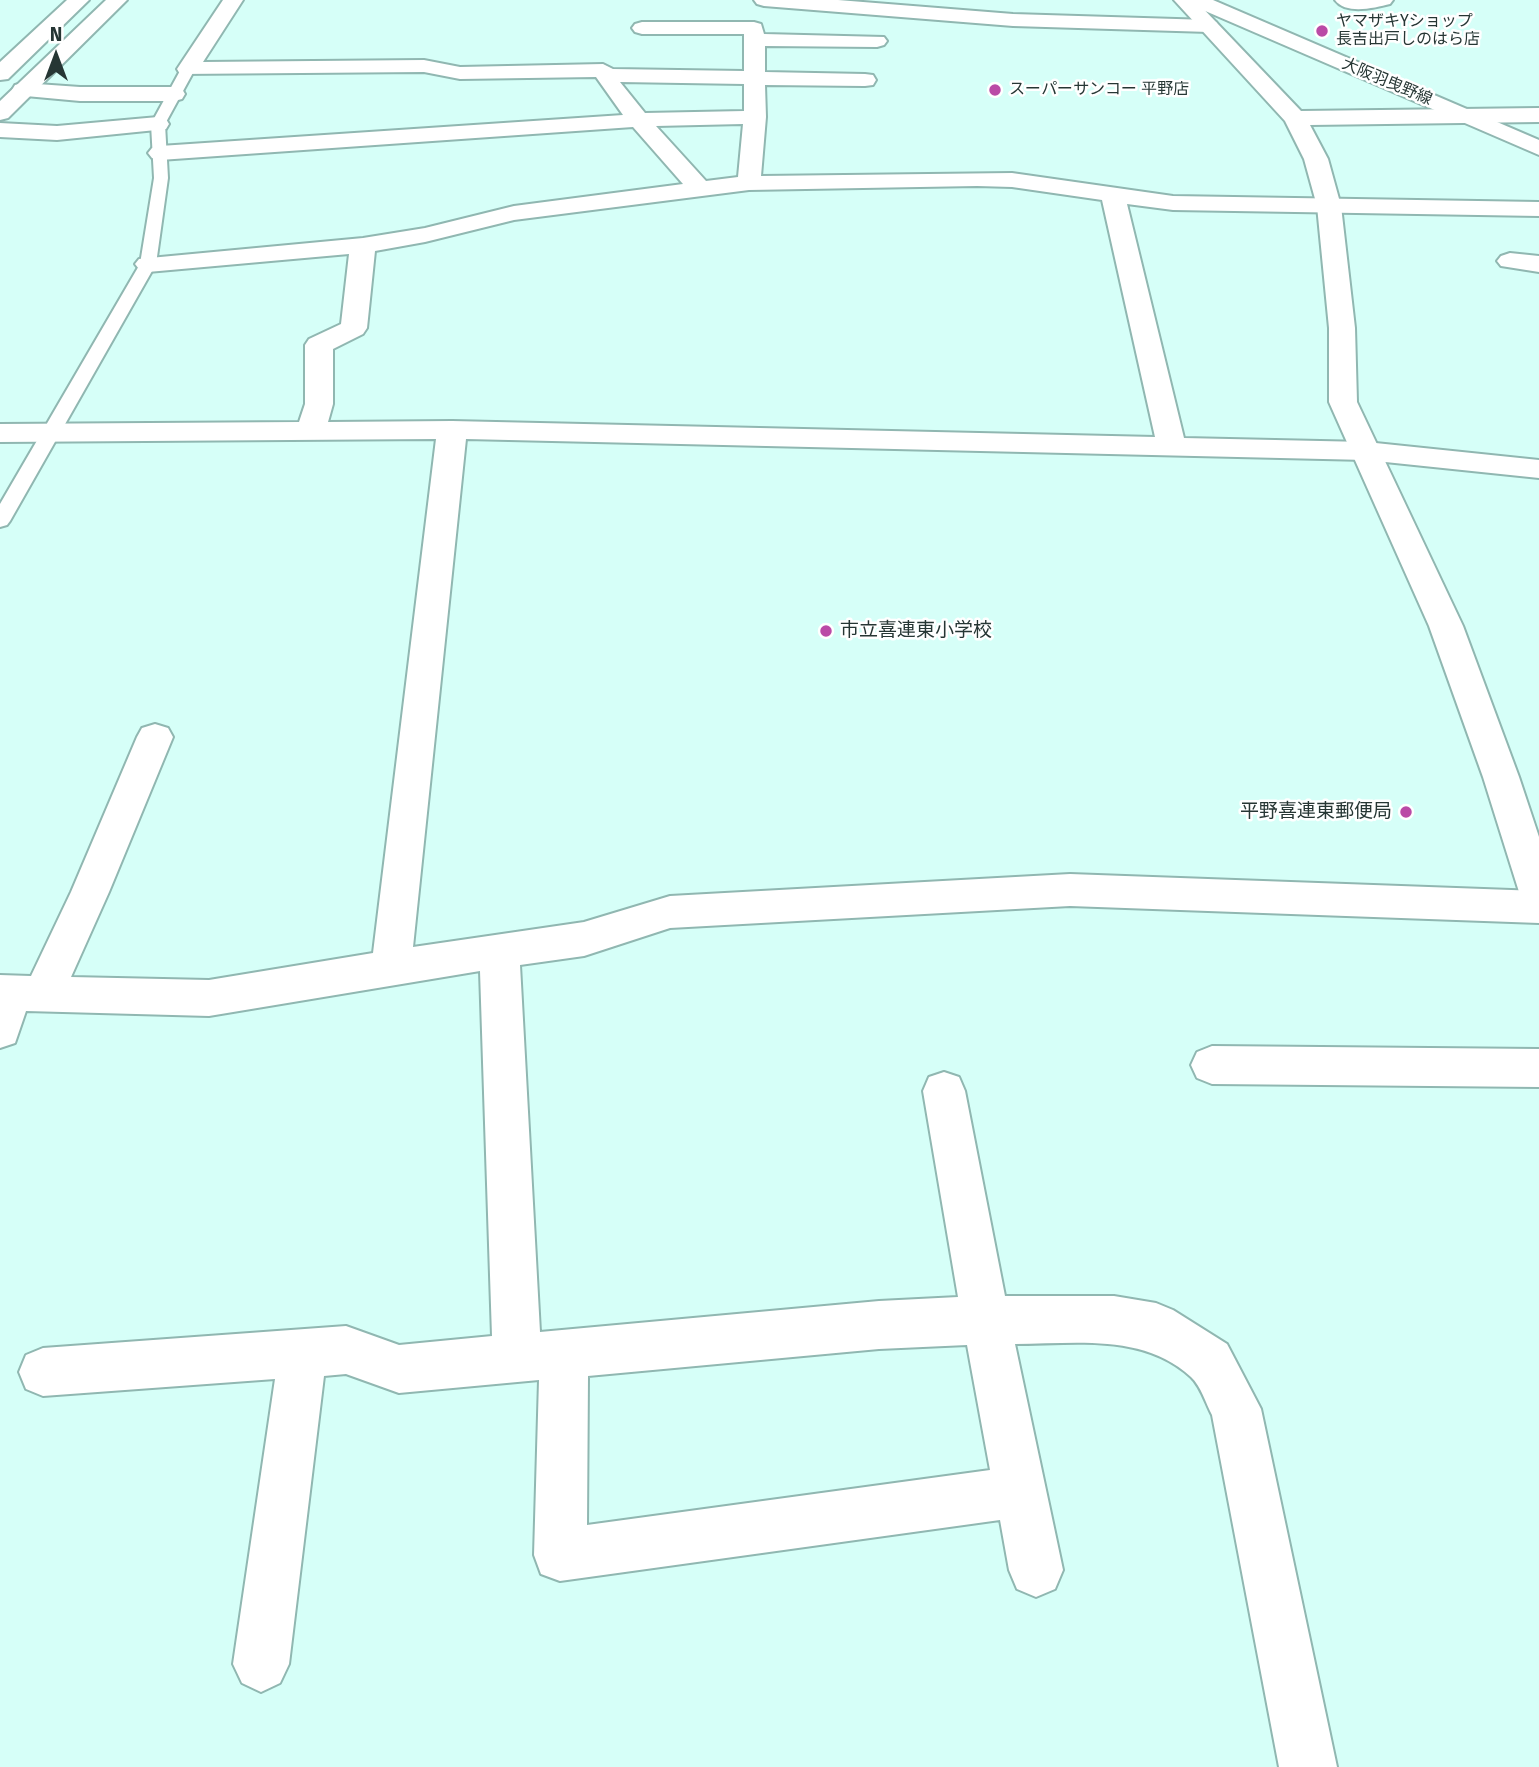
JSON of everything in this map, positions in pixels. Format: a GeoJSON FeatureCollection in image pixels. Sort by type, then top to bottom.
{"type":"FeatureCollection","features":[{"type":"Feature","properties":{"kind":"street"},"geometry":{"type":"LineString","coordinates":[[0,74],[79,0]]}},
{"type":"Feature","properties":{"kind":"street"},"geometry":{"type":"LineString","coordinates":[[0,113],[117,0]]}},
{"type":"Feature","properties":{"kind":"street"},"geometry":{"type":"LineString","coordinates":[[188,69],[233,0]]}},
{"type":"Feature","properties":{"kind":"street"},"geometry":{"type":"LineString","coordinates":[[764,0],[1013,20],[1209,26]]}},
{"type":"Feature","properties":{"kind":"street"},"geometry":{"type":"LineString","coordinates":[[1184,0],[1295,118],[1316,159],[1329,206],[1342,328],[1342,402],[1446,626],[1501,777],[1539,895]]}},
{"type":"Feature","properties":{"kind":"street","name":"大阪羽曳野線"},"geometry":{"type":"LineString","coordinates":[[1195,0],[1539,148]]}},
{"type":"Feature","properties":{"kind":"street"},"geometry":{"type":"LineString","coordinates":[[1345,0],[1349,3],[1382,0]]}},
{"type":"Feature","properties":{"kind":"street"},"geometry":{"type":"LineString","coordinates":[[642,28],[754,28],[755,117],[749,183]]}},
{"type":"Feature","properties":{"kind":"street"},"geometry":{"type":"LineString","coordinates":[[754,40],[877,41]]}},
{"type":"Feature","properties":{"kind":"street"},"geometry":{"type":"LineString","coordinates":[[188,69],[424,66],[460,72],[603,70],[615,91],[702,191]]}},
{"type":"Feature","properties":{"kind":"street"},"geometry":{"type":"LineString","coordinates":[[607,75],[865,80]]}},
{"type":"Feature","properties":{"kind":"street"},"geometry":{"type":"LineString","coordinates":[[23,90],[79,94],[174,94]]}},
{"type":"Feature","properties":{"kind":"street"},"geometry":{"type":"LineString","coordinates":[[1295,118],[1539,116]]}},
{"type":"Feature","properties":{"kind":"street"},"geometry":{"type":"LineString","coordinates":[[160,153],[640,121],[755,117]]}},
{"type":"Feature","properties":{"kind":"street"},"geometry":{"type":"LineString","coordinates":[[0,130],[57,133],[158,124]]}},
{"type":"Feature","properties":{"kind":"street"},"geometry":{"type":"LineString","coordinates":[[148,264],[363,245],[514,213],[749,183],[1013,180],[1173,203],[1539,209]]}},
{"type":"Feature","properties":{"kind":"street"},"geometry":{"type":"LineString","coordinates":[[1113,194],[1172,447]]}},
{"type":"Feature","properties":{"kind":"street"},"geometry":{"type":"LineString","coordinates":[[310,431],[319,404],[319,345],[354,328],[363,245]]}},
{"type":"Feature","properties":{"kind":"street"},"geometry":{"type":"LineString","coordinates":[[1510,261],[1539,264]]}},
{"type":"Feature","properties":{"kind":"street"},"geometry":{"type":"LineString","coordinates":[[391,967],[452,430]]}},
{"type":"Feature","properties":{"kind":"street"},"geometry":{"type":"LineString","coordinates":[[0,433],[452,430],[1366,451],[1539,469]]}},
{"type":"Feature","properties":{"kind":"street"},"geometry":{"type":"LineString","coordinates":[[13,1003],[90,891],[155,737]]}},
{"type":"Feature","properties":{"kind":"street"},"geometry":{"type":"LineString","coordinates":[[13,1003],[209,998],[391,967],[584,939],[670,912],[1070,890],[1539,907]]}},
{"type":"Feature","properties":{"kind":"street"},"geometry":{"type":"LineString","coordinates":[[499,951],[560,1555],[1021,1491]]}},
{"type":"Feature","properties":{"kind":"street"},"geometry":{"type":"LineString","coordinates":[[1212,1065],[1539,1068]]}},
{"type":"Feature","properties":{"kind":"street"},"geometry":{"type":"LineString","coordinates":[[944,1091],[1036,1570]]}},
{"type":"Feature","properties":{"kind":"street"},"geometry":{"type":"LineString","coordinates":[[43,1372],[346,1350],[399,1369],[879,1325],[986,1320],[1114,1320],[1156,1327],[1210,1361],[1236,1409],[1308,1767]]}},
{"type":"Feature","properties":{"kind":"street"},"geometry":{"type":"LineString","coordinates":[[261,1664],[303,1353]]}},
{"type":"Feature","properties":{"kind":"lane"},"geometry":{"type":"LineString","coordinates":[[0,521],[148,264],[161,178],[158,124],[188,69]]}},
{"type":"Feature","properties":{"kind":"place","name":"ヤマザキYショップ 長吉出戸しのはら店"},"geometry":{"type":"Point","coordinates":[1322,31]}},
{"type":"Feature","properties":{"kind":"place","name":"スーパーサンコー 平野店"},"geometry":{"type":"Point","coordinates":[995,90]}},
{"type":"Feature","properties":{"kind":"place","name":"市立喜連東小学校"},"geometry":{"type":"Point","coordinates":[826,631]}},
{"type":"Feature","properties":{"kind":"place","name":"平野喜連東郵便局"},"geometry":{"type":"Point","coordinates":[1406,812]}}]}
